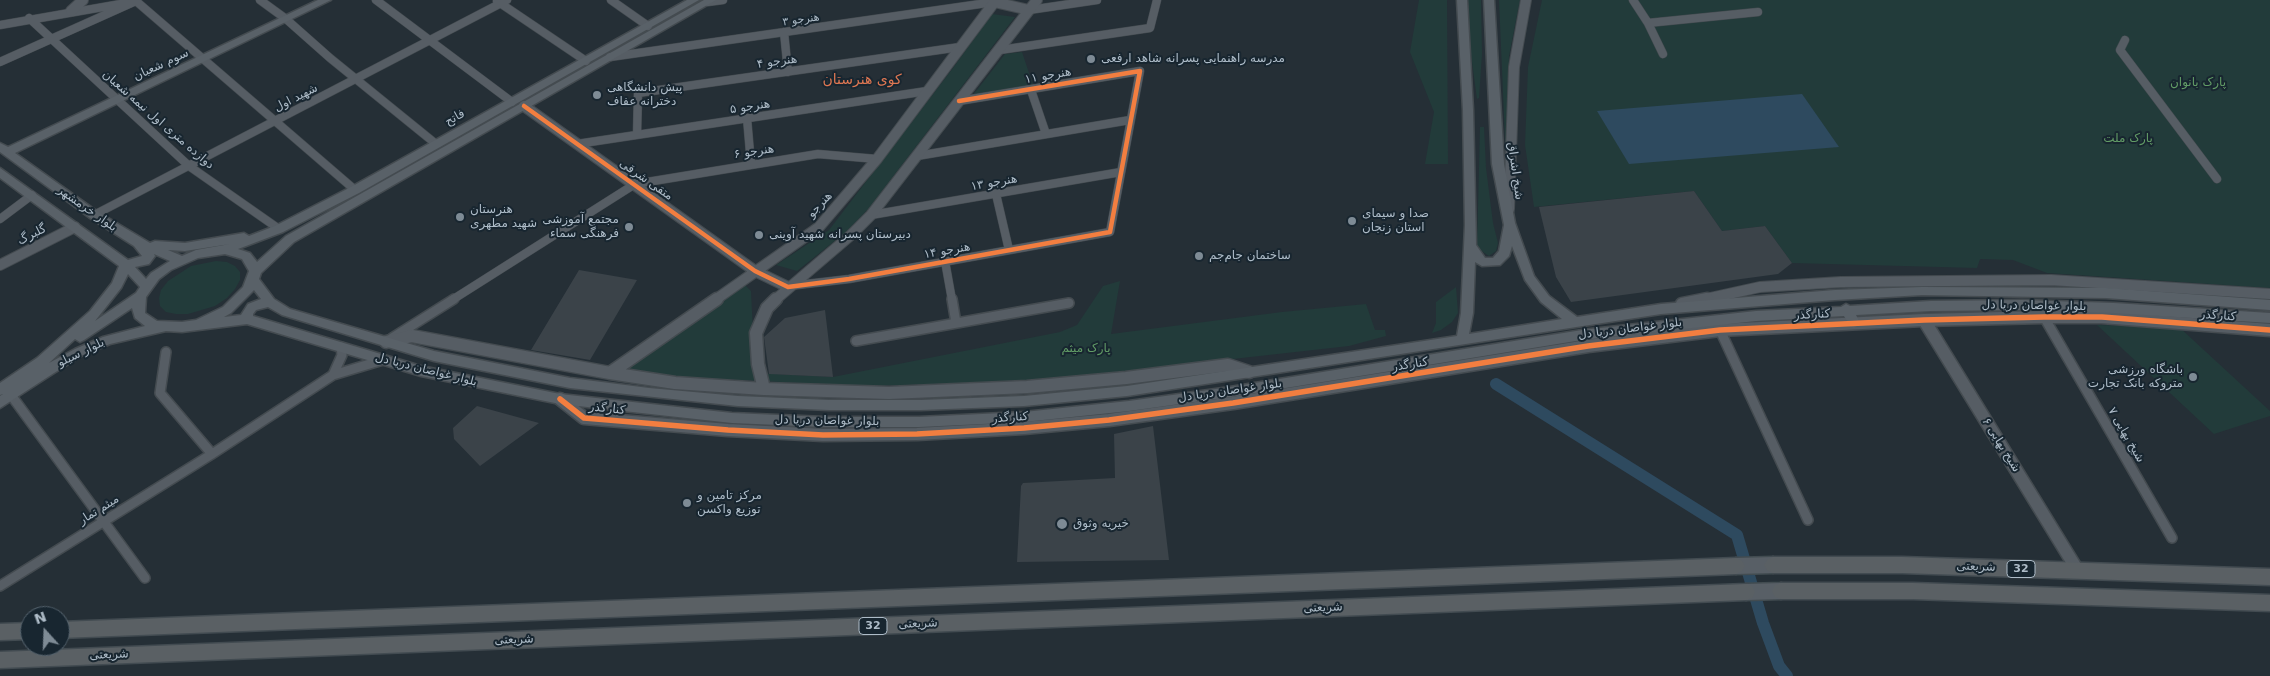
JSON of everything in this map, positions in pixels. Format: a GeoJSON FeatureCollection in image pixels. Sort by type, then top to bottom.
{"type":"FeatureCollection","features":[{"type":"Feature","properties":{"kind":"highway","name":"شریعتی"},"geometry":{"type":"LineString","coordinates":[[1773,565],[1902,565],[2270,577]]}},
{"type":"Feature","properties":{"kind":"highway","name":"32"},"geometry":{"type":"LineString","coordinates":[[70,630],[1736,566]]}},
{"type":"Feature","properties":{"kind":"highway","name":"32"},"geometry":{"type":"LineString","coordinates":[[1780,591],[1913,591],[2270,603]]}},
{"type":"Feature","properties":{"kind":"highway","name":"شریعتی"},"geometry":{"type":"LineString","coordinates":[[0,660],[1746,592]]}},
{"type":"Feature","properties":{"kind":"highway"},"geometry":{"type":"LineString","coordinates":[[0,632],[20,631]]}},
{"type":"Feature","properties":{"kind":"main road","name":"سوم شعبان"},"geometry":{"type":"LineString","coordinates":[[4,149],[117,100],[326,0]]}},
{"type":"Feature","properties":{"kind":"main road","name":"فاتح"},"geometry":{"type":"LineString","coordinates":[[181,260],[211,251],[224,250],[279,229],[355,190],[694,0]]}},
{"type":"Feature","properties":{"kind":"main road"},"geometry":{"type":"LineString","coordinates":[[1462,0],[1468,110],[1470,245],[1468,313],[1462,340]]}},
{"type":"Feature","properties":{"kind":"main road","name":"شیخ اشراق"},"geometry":{"type":"LineString","coordinates":[[1488,0],[1498,164],[1509,223],[1529,277],[1545,299],[1574,322]]}},
{"type":"Feature","properties":{"kind":"main road","name":"فاتح"},"geometry":{"type":"LineString","coordinates":[[198,324],[227,310],[239,300],[254,276],[290,239],[710,1]]}},
{"type":"Feature","properties":{"kind":"main road","name":"بلوار خرمشهر"},"geometry":{"type":"LineString","coordinates":[[4,149],[94,215],[138,243],[181,260]]}},
{"type":"Feature","properties":{"kind":"main road","name":"بلوار خرمشهر"},"geometry":{"type":"LineString","coordinates":[[0,172],[126,265],[143,291]]}},
{"type":"Feature","properties":{"kind":"main road"},"geometry":{"type":"LineString","coordinates":[[1470,245],[1482,262],[1496,262],[1505,253],[1509,223]]}},
{"type":"Feature","properties":{"kind":"main road"},"geometry":{"type":"LineString","coordinates":[[138,243],[185,247],[279,229]]}},
{"type":"Feature","properties":{"kind":"main road"},"geometry":{"type":"LineString","coordinates":[[41,362],[94,314],[117,285],[126,265],[145,261],[149,256],[138,243]]}},
{"type":"Feature","properties":{"kind":"main road","name":"بلوار غواصان دریا دل"},"geometry":{"type":"LineString","coordinates":[[224,250],[246,256],[252,263],[254,276],[270,302],[286,312],[434,356],[485,368],[570,382],[738,401],[829,405],[921,405],[1024,401],[1127,391],[1661,309],[1835,295],[2021,291],[2106,293],[2270,304]]}},
{"type":"Feature","properties":{"kind":"main road","name":"بلوار سیلو"},"geometry":{"type":"LineString","coordinates":[[2,393],[41,362],[143,291],[155,276],[181,260]]}},
{"type":"Feature","properties":{"kind":"main road"},"geometry":{"type":"LineString","coordinates":[[143,291],[138,306],[139,314],[145,322],[155,326],[171,328]]}},
{"type":"Feature","properties":{"kind":"main road"},"geometry":{"type":"LineString","coordinates":[[247,319],[247,313],[252,307],[270,302]]}},
{"type":"Feature","properties":{"kind":"main road","name":"بلوار غواصان دریا دل"},"geometry":{"type":"LineString","coordinates":[[198,324],[247,319],[384,360],[483,385],[560,399],[732,418],[825,422],[919,422],[1024,417],[1231,398],[1627,329],[1846,309],[2022,305],[2154,316],[2270,318]]}},
{"type":"Feature","properties":{"kind":"main road"},"geometry":{"type":"LineString","coordinates":[[1846,309],[1854,323]]}},
{"type":"Feature","properties":{"kind":"main road","name":"بلوار سیلو"},"geometry":{"type":"LineString","coordinates":[[2,393],[79,352],[107,340],[137,332],[198,324]]}},
{"type":"Feature","properties":{"kind":"main road","name":"32"},"geometry":{"type":"LineString","coordinates":[[1736,566],[1773,565]]}},
{"type":"Feature","properties":{"kind":"main road","name":"32"},"geometry":{"type":"LineString","coordinates":[[1746,592],[1780,591]]}},
{"type":"Feature","properties":{"kind":"street"},"geometry":{"type":"LineString","coordinates":[[70,11],[83,0]]}},
{"type":"Feature","properties":{"kind":"street"},"geometry":{"type":"LineString","coordinates":[[0,25],[29,18],[139,0]]}},
{"type":"Feature","properties":{"kind":"street"},"geometry":{"type":"LineString","coordinates":[[0,62],[139,0]]}},
{"type":"Feature","properties":{"kind":"street"},"geometry":{"type":"LineString","coordinates":[[139,0],[202,60],[355,190]]}},
{"type":"Feature","properties":{"kind":"street"},"geometry":{"type":"LineString","coordinates":[[260,0],[286,19],[436,144]]}},
{"type":"Feature","properties":{"kind":"street"},"geometry":{"type":"LineString","coordinates":[[376,0],[512,102]]}},
{"type":"Feature","properties":{"kind":"street"},"geometry":{"type":"LineString","coordinates":[[610,0],[648,26]]}},
{"type":"Feature","properties":{"kind":"street"},"geometry":{"type":"LineString","coordinates":[[710,1],[723,0]]}},
{"type":"Feature","properties":{"kind":"street"},"geometry":{"type":"LineString","coordinates":[[764,388],[758,364],[756,333],[767,308],[788,287],[851,236],[871,215],[1037,0]]}},
{"type":"Feature","properties":{"kind":"street"},"geometry":{"type":"LineString","coordinates":[[995,1],[1029,10],[1097,0]]}},
{"type":"Feature","properties":{"kind":"street"},"geometry":{"type":"LineString","coordinates":[[1000,50],[1150,28],[1157,0]]}},
{"type":"Feature","properties":{"kind":"street"},"geometry":{"type":"LineString","coordinates":[[1509,223],[1514,67],[1526,0]]}},
{"type":"Feature","properties":{"kind":"street"},"geometry":{"type":"LineString","coordinates":[[1633,0],[1648,23],[1663,54]]}},
{"type":"Feature","properties":{"kind":"street"},"geometry":{"type":"LineString","coordinates":[[501,1],[586,61]]}},
{"type":"Feature","properties":{"kind":"street","name":"شهید اول"},"geometry":{"type":"LineString","coordinates":[[94,215],[431,41],[501,1]]}},
{"type":"Feature","properties":{"kind":"street","name":"هنرجو ۳"},"geometry":{"type":"LineString","coordinates":[[610,57],[995,1]]}},
{"type":"Feature","properties":{"kind":"street","name":"هنرجو"},"geometry":{"type":"LineString","coordinates":[[610,373],[819,227],[876,158],[995,1]]}},
{"type":"Feature","properties":{"kind":"street"},"geometry":{"type":"LineString","coordinates":[[1648,23],[1758,12]]}},
{"type":"Feature","properties":{"kind":"street","name":"دوازده متری اول نیمه شعبان"},"geometry":{"type":"LineString","coordinates":[[29,18],[189,166],[279,229]]}},
{"type":"Feature","properties":{"kind":"street"},"geometry":{"type":"LineString","coordinates":[[784,32],[788,72]]}},
{"type":"Feature","properties":{"kind":"street"},"geometry":{"type":"LineString","coordinates":[[2125,40],[2120,50],[2217,179]]}},
{"type":"Feature","properties":{"kind":"street","name":"هنرجو ۴"},"geometry":{"type":"LineString","coordinates":[[637,135],[638,94],[960,47]]}},
{"type":"Feature","properties":{"kind":"street","name":"هنرجو ۱۱"},"geometry":{"type":"LineString","coordinates":[[959,101],[1140,71],[1130,120]]}},
{"type":"Feature","properties":{"kind":"street"},"geometry":{"type":"LineString","coordinates":[[1031,90],[1046,134]]}},
{"type":"Feature","properties":{"kind":"street","name":"هنرجو ۵"},"geometry":{"type":"LineString","coordinates":[[577,144],[927,92]]}},
{"type":"Feature","properties":{"kind":"street","name":"متقی شرقی"},"geometry":{"type":"LineString","coordinates":[[524,106],[755,271],[788,287]]}},
{"type":"Feature","properties":{"kind":"street"},"geometry":{"type":"LineString","coordinates":[[747,118],[751,164]]}},
{"type":"Feature","properties":{"kind":"street"},"geometry":{"type":"LineString","coordinates":[[917,156],[1130,120],[1121,172]]}},
{"type":"Feature","properties":{"kind":"street","name":"هنرجو ۶"},"geometry":{"type":"LineString","coordinates":[[635,184],[818,154],[876,158]]}},
{"type":"Feature","properties":{"kind":"street","name":"هنرجو ۱۳"},"geometry":{"type":"LineString","coordinates":[[871,215],[1121,172]]}},
{"type":"Feature","properties":{"kind":"street","name":"هنرجو ۱۴"},"geometry":{"type":"LineString","coordinates":[[788,287],[1110,232],[1121,172]]}},
{"type":"Feature","properties":{"kind":"street"},"geometry":{"type":"LineString","coordinates":[[386,342],[635,184]]}},
{"type":"Feature","properties":{"kind":"street"},"geometry":{"type":"LineString","coordinates":[[996,194],[1009,250]]}},
{"type":"Feature","properties":{"kind":"street"},"geometry":{"type":"LineString","coordinates":[[0,219],[32,195]]}},
{"type":"Feature","properties":{"kind":"street","name":"گلبرگ"},"geometry":{"type":"LineString","coordinates":[[0,265],[75,227]]}},
{"type":"Feature","properties":{"kind":"street"},"geometry":{"type":"LineString","coordinates":[[946,261],[956,323]]}},
{"type":"Feature","properties":{"kind":"street"},"geometry":{"type":"LineString","coordinates":[[2013,279],[2021,291]]}},
{"type":"Feature","properties":{"kind":"street","name":"کنارگذر"},"geometry":{"type":"LineString","coordinates":[[1661,309],[1760,287],[1841,282],[2013,279],[2270,294]]}},
{"type":"Feature","properties":{"kind":"street"},"geometry":{"type":"LineString","coordinates":[[856,340],[1069,303]]}},
{"type":"Feature","properties":{"kind":"street","name":"کنارگذر"},"geometry":{"type":"LineString","coordinates":[[1231,398],[1588,346],[1720,330],[1924,320],[2154,316],[2270,330]]}},
{"type":"Feature","properties":{"kind":"street","name":"شیخ بهایی ۷"},"geometry":{"type":"LineString","coordinates":[[2044,317],[2172,538]]}},
{"type":"Feature","properties":{"kind":"street","name":"شیخ بهایی ۶"},"geometry":{"type":"LineString","coordinates":[[1924,320],[2078,571]]}},
{"type":"Feature","properties":{"kind":"street"},"geometry":{"type":"LineString","coordinates":[[1720,330],[1808,520]]}},
{"type":"Feature","properties":{"kind":"street"},"geometry":{"type":"LineString","coordinates":[[386,342],[412,336],[610,373],[675,383],[889,393],[1027,387],[1126,378],[1228,364],[1249,372]]}},
{"type":"Feature","properties":{"kind":"street"},"geometry":{"type":"LineString","coordinates":[[333,375],[342,355],[341,347]]}},
{"type":"Feature","properties":{"kind":"street"},"geometry":{"type":"LineString","coordinates":[[166,352],[160,393],[212,454]]}},
{"type":"Feature","properties":{"kind":"street","name":"میثم تمار"},"geometry":{"type":"LineString","coordinates":[[0,586],[212,454],[333,375],[384,360]]}},
{"type":"Feature","properties":{"kind":"street"},"geometry":{"type":"LineString","coordinates":[[2,393],[145,578]]}},
{"type":"Feature","properties":{"kind":"green space"},"geometry":{"type":"Polygon","coordinates":[[[1419,0],[1447,0],[1448,164],[1425,164],[1434,112],[1410,52],[1419,0]]]}},
{"type":"Feature","properties":{"kind":"green space"},"geometry":{"type":"Polygon","coordinates":[[[1468,0],[1481,0],[1482,54],[1479,98],[1477,99],[1469,40],[1468,0]]]}},
{"type":"Feature","properties":{"kind":"green space"},"geometry":{"type":"Polygon","coordinates":[[[1499,0],[1520,0],[1509,56],[1507,186],[1499,0]]]}},
{"type":"Feature","properties":{"kind":"green space","name":"پارک ملت"},"geometry":{"type":"Polygon","coordinates":[[[1542,0],[2270,0],[2270,288],[2047,273],[2013,260],[1980,259],[1977,268],[1792,263],[1765,226],[1722,231],[1694,191],[1534,207],[1525,145],[1528,67],[1542,0]]]}},
{"type":"Feature","properties":{"kind":"green space"},"geometry":{"type":"Polygon","coordinates":[[[992,14],[1015,17],[869,208],[846,232],[797,271],[776,265],[829,230],[992,14]]]}},
{"type":"Feature","properties":{"kind":"green space"},"geometry":{"type":"Polygon","coordinates":[[[1022,52],[1033,85],[973,95],[1005,54],[1022,52]]]}},
{"type":"Feature","properties":{"kind":"green space"},"geometry":{"type":"Polygon","coordinates":[[[1480,127],[1484,127],[1486,168],[1493,223],[1498,243],[1496,251],[1489,256],[1477,248],[1480,127]]]}},
{"type":"Feature","properties":{"kind":"green space"},"geometry":{"type":"Polygon","coordinates":[[[216,261],[227,262],[235,266],[240,272],[240,280],[227,298],[215,306],[188,314],[166,312],[160,306],[161,290],[168,281],[191,266],[216,261]]]}},
{"type":"Feature","properties":{"kind":"green space","name":"پارک میثم"},"geometry":{"type":"Polygon","coordinates":[[[1120,281],[1111,334],[1282,312],[1366,304],[1375,330],[1385,330],[1386,336],[1349,346],[1072,377],[994,382],[871,386],[626,375],[629,364],[744,284],[751,291],[755,373],[833,377],[1060,332],[1077,325],[1103,286],[1120,281]]]}},
{"type":"Feature","properties":{"kind":"green space"},"geometry":{"type":"Polygon","coordinates":[[[1456,287],[1458,313],[1452,322],[1441,330],[1432,333],[1436,323],[1436,302],[1456,287]]]}},
{"type":"Feature","properties":{"kind":"green space","name":"باشگاه ورزشی متروکه بانک تجارت"},"geometry":{"type":"Polygon","coordinates":[[[2097,325],[2179,327],[2270,411],[2270,416],[2214,434],[2097,325]]]}},
{"type":"Feature","properties":{"kind":"water"},"geometry":{"type":"Polygon","coordinates":[[[1802,94],[1839,147],[1629,164],[1597,111],[1802,94]]]}},
{"type":"Feature","properties":{"kind":"building"},"geometry":{"type":"Polygon","coordinates":[[[1694,191],[1722,231],[1765,226],[1792,263],[1778,274],[1571,302],[1556,277],[1539,207],[1694,191]]]}},
{"type":"Feature","properties":{"kind":"building"},"geometry":{"type":"Polygon","coordinates":[[[579,270],[637,280],[590,360],[531,350],[579,270]]]}},
{"type":"Feature","properties":{"kind":"building"},"geometry":{"type":"Polygon","coordinates":[[[825,310],[833,377],[769,374],[764,337],[785,318],[825,310]]]}},
{"type":"Feature","properties":{"kind":"building"},"geometry":{"type":"Polygon","coordinates":[[[477,406],[539,423],[480,466],[454,439],[453,428],[477,406]]]}},
{"type":"Feature","properties":{"kind":"building"},"geometry":{"type":"Polygon","coordinates":[[[1153,426],[1169,560],[1017,562],[1021,486],[1023,483],[1115,478],[1114,434],[1153,426]]]}},
{"type":"Feature","properties":{"kind":"waterway"},"geometry":{"type":"LineString","coordinates":[[1496,384],[1737,535],[1763,623],[1779,666],[1787,676]]}},
{"type":"Feature","properties":{"kind":"cycle path"},"geometry":{"type":"LineString","coordinates":[[524,106],[755,271],[788,287],[849,279],[1110,232],[1140,71],[959,101]]}},
{"type":"Feature","properties":{"kind":"cycle path"},"geometry":{"type":"LineString","coordinates":[[560,399],[584,418],[728,430],[823,435],[917,434],[1024,428],[1109,420],[1233,403],[1588,346],[1720,330],[1924,320],[2044,317],[2102,317],[2270,330]]}},
{"type":"Feature","properties":{"kind":"place","name":"مدرسه راهنمایی پسرانه شاهد ارفعی"},"geometry":{"type":"Point","coordinates":[1091,59]}},
{"type":"Feature","properties":{"kind":"place","name":"پیش دانشگاهی دخترانه عفاف"},"geometry":{"type":"Point","coordinates":[597,95]}},
{"type":"Feature","properties":{"kind":"place","name":"هنرستان شهید مطهری"},"geometry":{"type":"Point","coordinates":[460,217]}},
{"type":"Feature","properties":{"kind":"place","name":"صدا و سیمای استان زنجان"},"geometry":{"type":"Point","coordinates":[1352,221]}},
{"type":"Feature","properties":{"kind":"place","name":"مجتمع آموزشی فرهنگی سماء"},"geometry":{"type":"Point","coordinates":[629,227]}},
{"type":"Feature","properties":{"kind":"place","name":"دبیرستان پسرانه شهید آوینی"},"geometry":{"type":"Point","coordinates":[759,235]}},
{"type":"Feature","properties":{"kind":"place","name":"ساختمان جام‌جم"},"geometry":{"type":"Point","coordinates":[1199,256]}},
{"type":"Feature","properties":{"kind":"place","name":"باشگاه ورزشی متروکه بانک تجارت"},"geometry":{"type":"Point","coordinates":[2193,377]}},
{"type":"Feature","properties":{"kind":"place","name":"مرکز تامین و توزیع واکسن"},"geometry":{"type":"Point","coordinates":[687,503]}},
{"type":"Feature","properties":{"kind":"place","name":"خیریه وثوق"},"geometry":{"type":"Point","coordinates":[1062,524]}},
{"type":"Feature","properties":{"kind":"district","name":"کوی هنرستان"},"geometry":{"type":"Point","coordinates":[862,80]}},
{"type":"Feature","properties":{"kind":"park label","name":"پارک بانوان"},"geometry":{"type":"Point","coordinates":[2198,83]}}]}
